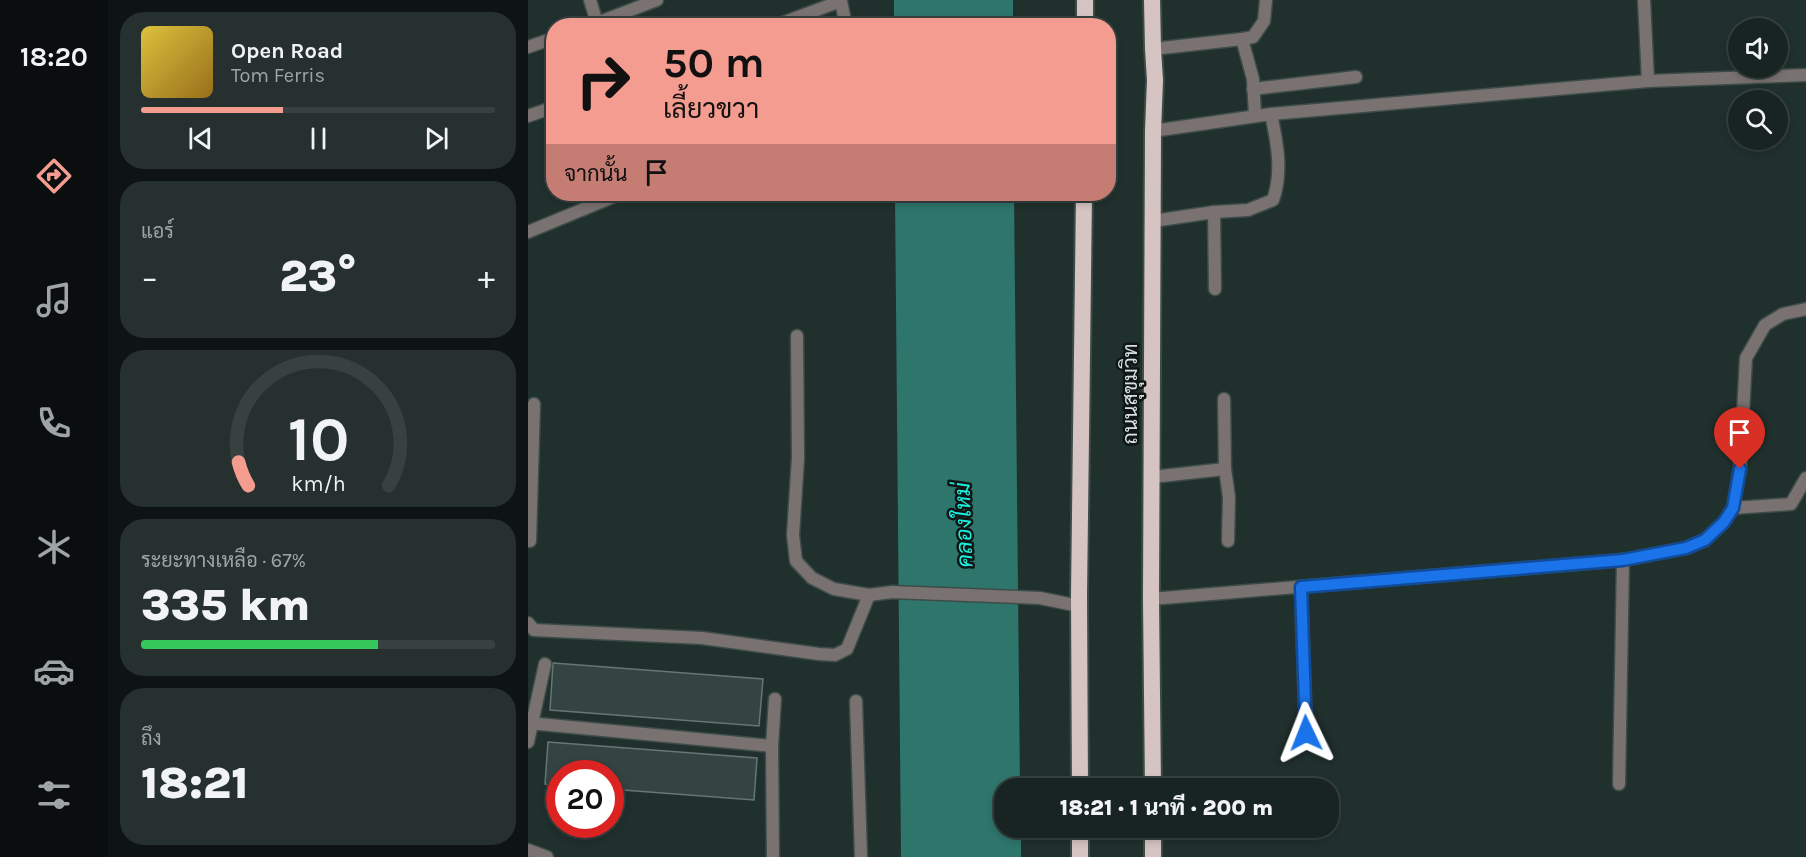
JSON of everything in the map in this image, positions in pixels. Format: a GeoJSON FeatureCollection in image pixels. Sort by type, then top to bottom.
{"type":"FeatureCollection","features":[{"type":"Feature","properties":{"kind":"highway"},"geometry":{"type":"LineString","coordinates":[[1085,0],[1085,18]]}},
{"type":"Feature","properties":{"kind":"highway","name":"ถนนสุขุมวิท"},"geometry":{"type":"LineString","coordinates":[[1152,0],[1155,80],[1151,599],[1153,778]]}},
{"type":"Feature","properties":{"kind":"highway"},"geometry":{"type":"LineString","coordinates":[[1080,778],[1079,606],[1084,201]]}},
{"type":"Feature","properties":{"kind":"highway"},"geometry":{"type":"LineString","coordinates":[[1080,838],[1080,857]]}},
{"type":"Feature","properties":{"kind":"highway"},"geometry":{"type":"LineString","coordinates":[[1153,857],[1154,838]]}},
{"type":"Feature","properties":{"kind":"street"},"geometry":{"type":"LineString","coordinates":[[591,0],[594,18]]}},
{"type":"Feature","properties":{"kind":"street"},"geometry":{"type":"LineString","coordinates":[[610,18],[657,0]]}},
{"type":"Feature","properties":{"kind":"street"},"geometry":{"type":"LineString","coordinates":[[1153,49],[1253,37],[1264,21],[1266,0]]}},
{"type":"Feature","properties":{"kind":"street"},"geometry":{"type":"LineString","coordinates":[[1644,0],[1648,81]]}},
{"type":"Feature","properties":{"kind":"street"},"geometry":{"type":"LineString","coordinates":[[795,18],[841,1],[844,18]]}},
{"type":"Feature","properties":{"kind":"street"},"geometry":{"type":"LineString","coordinates":[[1242,39],[1253,79],[1255,115]]}},
{"type":"Feature","properties":{"kind":"street"},"geometry":{"type":"LineString","coordinates":[[528,47],[546,41]]}},
{"type":"Feature","properties":{"kind":"street"},"geometry":{"type":"LineString","coordinates":[[1153,131],[1255,115],[1648,81],[1806,75]]}},
{"type":"Feature","properties":{"kind":"street"},"geometry":{"type":"LineString","coordinates":[[1253,88],[1356,77]]}},
{"type":"Feature","properties":{"kind":"street"},"geometry":{"type":"LineString","coordinates":[[528,116],[546,110]]}},
{"type":"Feature","properties":{"kind":"street"},"geometry":{"type":"LineString","coordinates":[[1153,221],[1214,212],[1248,210],[1273,200],[1278,186],[1277,143],[1270,114]]}},
{"type":"Feature","properties":{"kind":"street"},"geometry":{"type":"LineString","coordinates":[[528,232],[603,201]]}},
{"type":"Feature","properties":{"kind":"street"},"geometry":{"type":"LineString","coordinates":[[1214,212],[1215,289]]}},
{"type":"Feature","properties":{"kind":"street"},"geometry":{"type":"LineString","coordinates":[[1151,599],[1623,560],[1686,548],[1705,540],[1724,522],[1733,508],[1740,469],[1746,358],[1765,325],[1783,314],[1806,309]]}},
{"type":"Feature","properties":{"kind":"street"},"geometry":{"type":"LineString","coordinates":[[797,336],[798,458],[793,535],[796,561],[812,578],[834,589],[869,595],[892,592],[1040,598],[1079,606]]}},
{"type":"Feature","properties":{"kind":"street"},"geometry":{"type":"LineString","coordinates":[[1224,399],[1225,469],[1229,497],[1228,541]]}},
{"type":"Feature","properties":{"kind":"street"},"geometry":{"type":"LineString","coordinates":[[529,546],[534,404]]}},
{"type":"Feature","properties":{"kind":"street"},"geometry":{"type":"LineString","coordinates":[[1152,477],[1225,469]]}},
{"type":"Feature","properties":{"kind":"street"},"geometry":{"type":"LineString","coordinates":[[1733,508],[1791,504],[1806,478]]}},
{"type":"Feature","properties":{"kind":"street"},"geometry":{"type":"LineString","coordinates":[[1619,784],[1623,560]]}},
{"type":"Feature","properties":{"kind":"street"},"geometry":{"type":"LineString","coordinates":[[1301,587],[1306,733]]}},
{"type":"Feature","properties":{"kind":"street"},"geometry":{"type":"LineString","coordinates":[[528,623],[534,630],[702,638],[835,655],[847,649],[869,595]]}},
{"type":"Feature","properties":{"kind":"street"},"geometry":{"type":"LineString","coordinates":[[528,742],[530,723],[545,664]]}},
{"type":"Feature","properties":{"kind":"street"},"geometry":{"type":"LineString","coordinates":[[773,857],[774,699]]}},
{"type":"Feature","properties":{"kind":"street"},"geometry":{"type":"LineString","coordinates":[[856,702],[861,857]]}},
{"type":"Feature","properties":{"kind":"street"},"geometry":{"type":"LineString","coordinates":[[530,723],[772,746]]}},
{"type":"Feature","properties":{"kind":"street"},"geometry":{"type":"LineString","coordinates":[[528,850],[547,857]]}},
{"type":"Feature","properties":{"kind":"water"},"geometry":{"type":"Polygon","coordinates":[[[894,0],[1013,0],[1013,18],[894,18],[894,0]]]}},
{"type":"Feature","properties":{"kind":"water","name":"คลองใหม่"},"geometry":{"type":"Polygon","coordinates":[[[895,201],[1014,201],[1020,778],[994,778],[994,838],[1021,838],[1021,857],[901,857],[895,201]]]}},
{"type":"Feature","properties":{"kind":"building"},"geometry":{"type":"Polygon","coordinates":[[[553,663],[763,679],[759,726],[550,710],[553,663]]]}},
{"type":"Feature","properties":{"kind":"building"},"geometry":{"type":"Polygon","coordinates":[[[548,742],[757,758],[754,800],[624,790],[624,760],[547,760],[548,742]]]}},
{"type":"Feature","properties":{"kind":"route"},"geometry":{"type":"LineString","coordinates":[[1306,733],[1301,587],[1623,560],[1686,548],[1705,540],[1724,522],[1733,508],[1740,469]]}}]}
